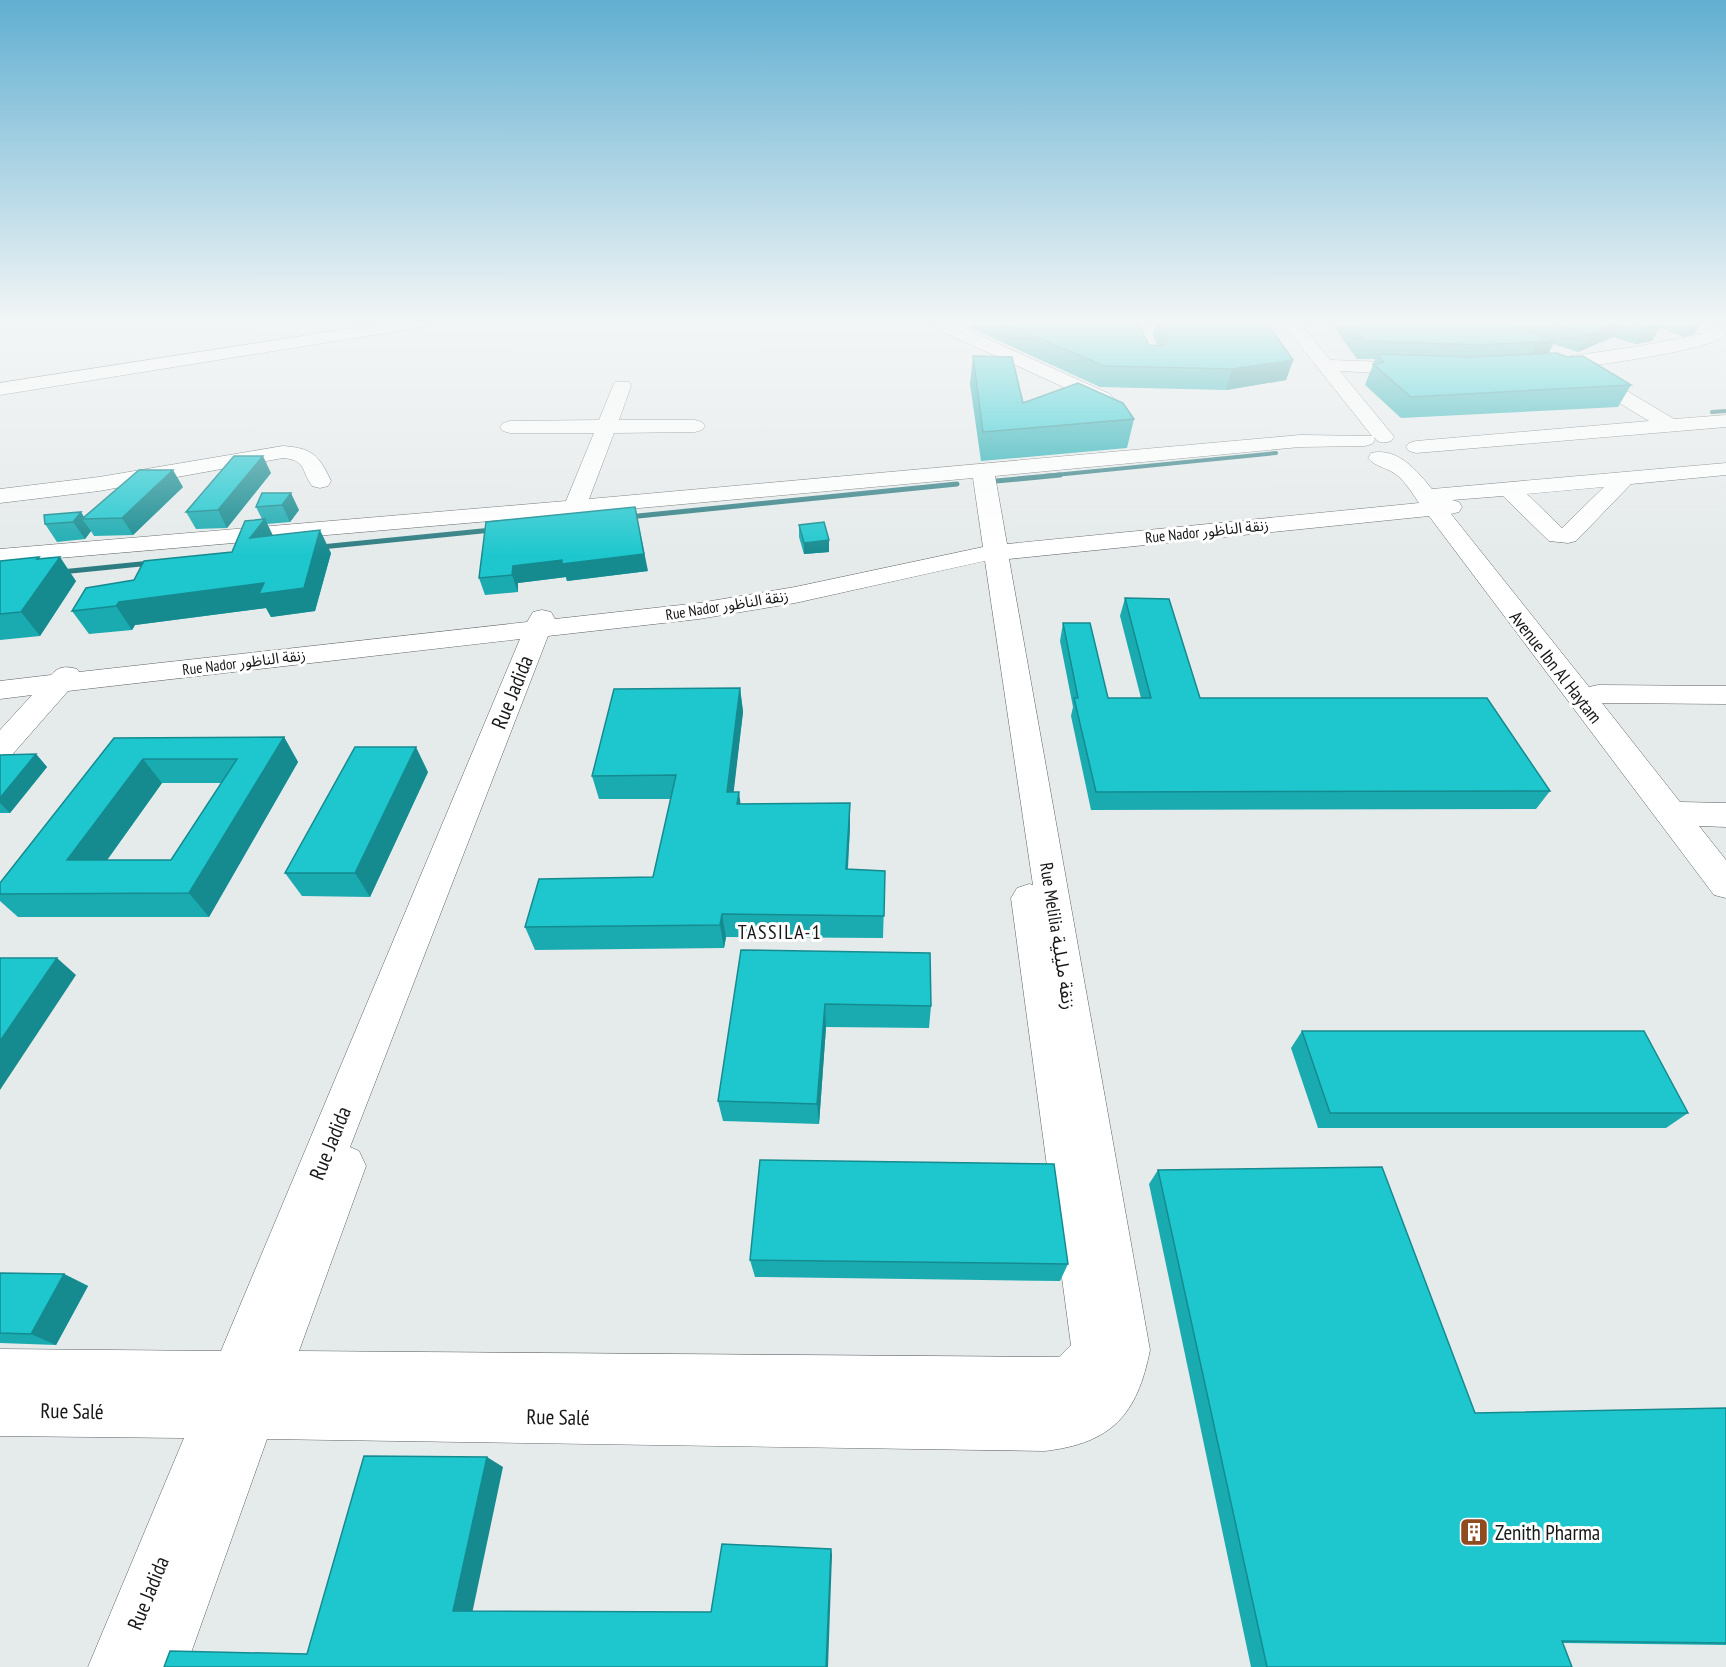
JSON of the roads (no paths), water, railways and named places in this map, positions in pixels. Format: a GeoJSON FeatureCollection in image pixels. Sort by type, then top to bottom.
{"type":"FeatureCollection","features":[{"type":"Feature","properties":{"kind":"street"},"geometry":{"type":"LineString","coordinates":[[573,511],[617,400]]}},
{"type":"Feature","properties":{"kind":"street"},"geometry":{"type":"LineString","coordinates":[[1347,400],[1373,446],[1397,462],[1416,453],[1589,433],[1726,421]]}},
{"type":"Feature","properties":{"kind":"street"},"geometry":{"type":"LineString","coordinates":[[1628,400],[1671,426]]}},
{"type":"Feature","properties":{"kind":"street"},"geometry":{"type":"LineString","coordinates":[[510,427],[695,426]]}},
{"type":"Feature","properties":{"kind":"street"},"geometry":{"type":"LineString","coordinates":[[1509,489],[1557,536],[1564,538],[1568,536],[1622,462],[1589,433]]}},
{"type":"Feature","properties":{"kind":"street"},"geometry":{"type":"LineString","coordinates":[[0,556],[166,545],[1306,447],[1373,446]]}},
{"type":"Feature","properties":{"kind":"street","name":"Avenue Ibn Al Haytam"},"geometry":{"type":"LineString","coordinates":[[1373,446],[1404,470],[1437,501],[1598,694],[1615,729]]}},
{"type":"Feature","properties":{"kind":"street"},"geometry":{"type":"LineString","coordinates":[[0,496],[99,484],[238,461],[261,455],[296,453],[310,459],[320,481]]}},
{"type":"Feature","properties":{"kind":"street","name":"Avenue Ibn Al Haytam"},"geometry":{"type":"LineString","coordinates":[[1416,453],[1419,469],[1437,501],[1682,814],[1726,885]]}},
{"type":"Feature","properties":{"kind":"street"},"geometry":{"type":"LineString","coordinates":[[215,488],[238,461]]}},
{"type":"Feature","properties":{"kind":"street","name":"Rue Nador زنقة الناظور"},"geometry":{"type":"LineString","coordinates":[[0,690],[55,679],[546,622],[656,616],[742,604],[845,585],[988,549],[1437,501],[1509,489],[1622,462],[1651,476],[1726,469]]}},
{"type":"Feature","properties":{"kind":"street","name":"Rue Melilia زنقة مليلية"},"geometry":{"type":"LineString","coordinates":[[977,475],[1125,1350],[1120,1376],[1094,1386]]}},
{"type":"Feature","properties":{"kind":"street"},"geometry":{"type":"LineString","coordinates":[[0,563],[166,545],[192,514]]}},
{"type":"Feature","properties":{"kind":"street","name":"Rue Jadida"},"geometry":{"type":"LineString","coordinates":[[118,1667],[243,1394],[546,622]]}},
{"type":"Feature","properties":{"kind":"street"},"geometry":{"type":"LineString","coordinates":[[0,729],[55,679]]}},
{"type":"Feature","properties":{"kind":"street"},"geometry":{"type":"LineString","coordinates":[[0,749],[55,679]]}},
{"type":"Feature","properties":{"kind":"street","name":"Rue Nador زنقة الناظور"},"geometry":{"type":"LineString","coordinates":[[0,680],[55,679]]}},
{"type":"Feature","properties":{"kind":"street"},"geometry":{"type":"LineString","coordinates":[[1598,694],[1726,695]]}},
{"type":"Feature","properties":{"kind":"street"},"geometry":{"type":"LineString","coordinates":[[1682,814],[1726,815]]}},
{"type":"Feature","properties":{"kind":"street","name":"Avenue Ibn Al Haytam"},"geometry":{"type":"LineString","coordinates":[[1682,814],[1726,855]]}},
{"type":"Feature","properties":{"kind":"street","name":"Rue Salé"},"geometry":{"type":"LineString","coordinates":[[0,1374],[243,1394],[1045,1425],[1064,1424],[1096,1410],[1094,1386]]}},
{"type":"Feature","properties":{"kind":"street","name":"Rue Jadida"},"geometry":{"type":"LineString","coordinates":[[156,1667],[243,1394]]}},
{"type":"Feature","properties":{"kind":"street","name":"Rue Salé"},"geometry":{"type":"LineString","coordinates":[[0,1410],[243,1394]]}},
{"type":"Feature","properties":{"kind":"waterway"},"geometry":{"type":"LineString","coordinates":[[1712,412],[1726,411]]}},
{"type":"Feature","properties":{"kind":"waterway"},"geometry":{"type":"LineString","coordinates":[[1045,476],[1276,453]]}},
{"type":"Feature","properties":{"kind":"waterway"},"geometry":{"type":"LineString","coordinates":[[996,481],[1060,475]]}},
{"type":"Feature","properties":{"kind":"waterway"},"geometry":{"type":"LineString","coordinates":[[628,517],[957,484]]}},
{"type":"Feature","properties":{"kind":"waterway"},"geometry":{"type":"LineString","coordinates":[[321,547],[492,530]]}},
{"type":"Feature","properties":{"kind":"waterway"},"geometry":{"type":"LineString","coordinates":[[61,572],[151,563]]}},
{"type":"Feature","properties":{"kind":"place","name":"Zenith Pharma"},"geometry":{"type":"Point","coordinates":[1474,1532]}},
{"type":"Feature","properties":{"kind":"district","name":"TASSILA-1"},"geometry":{"type":"Point","coordinates":[780,932]}}]}
